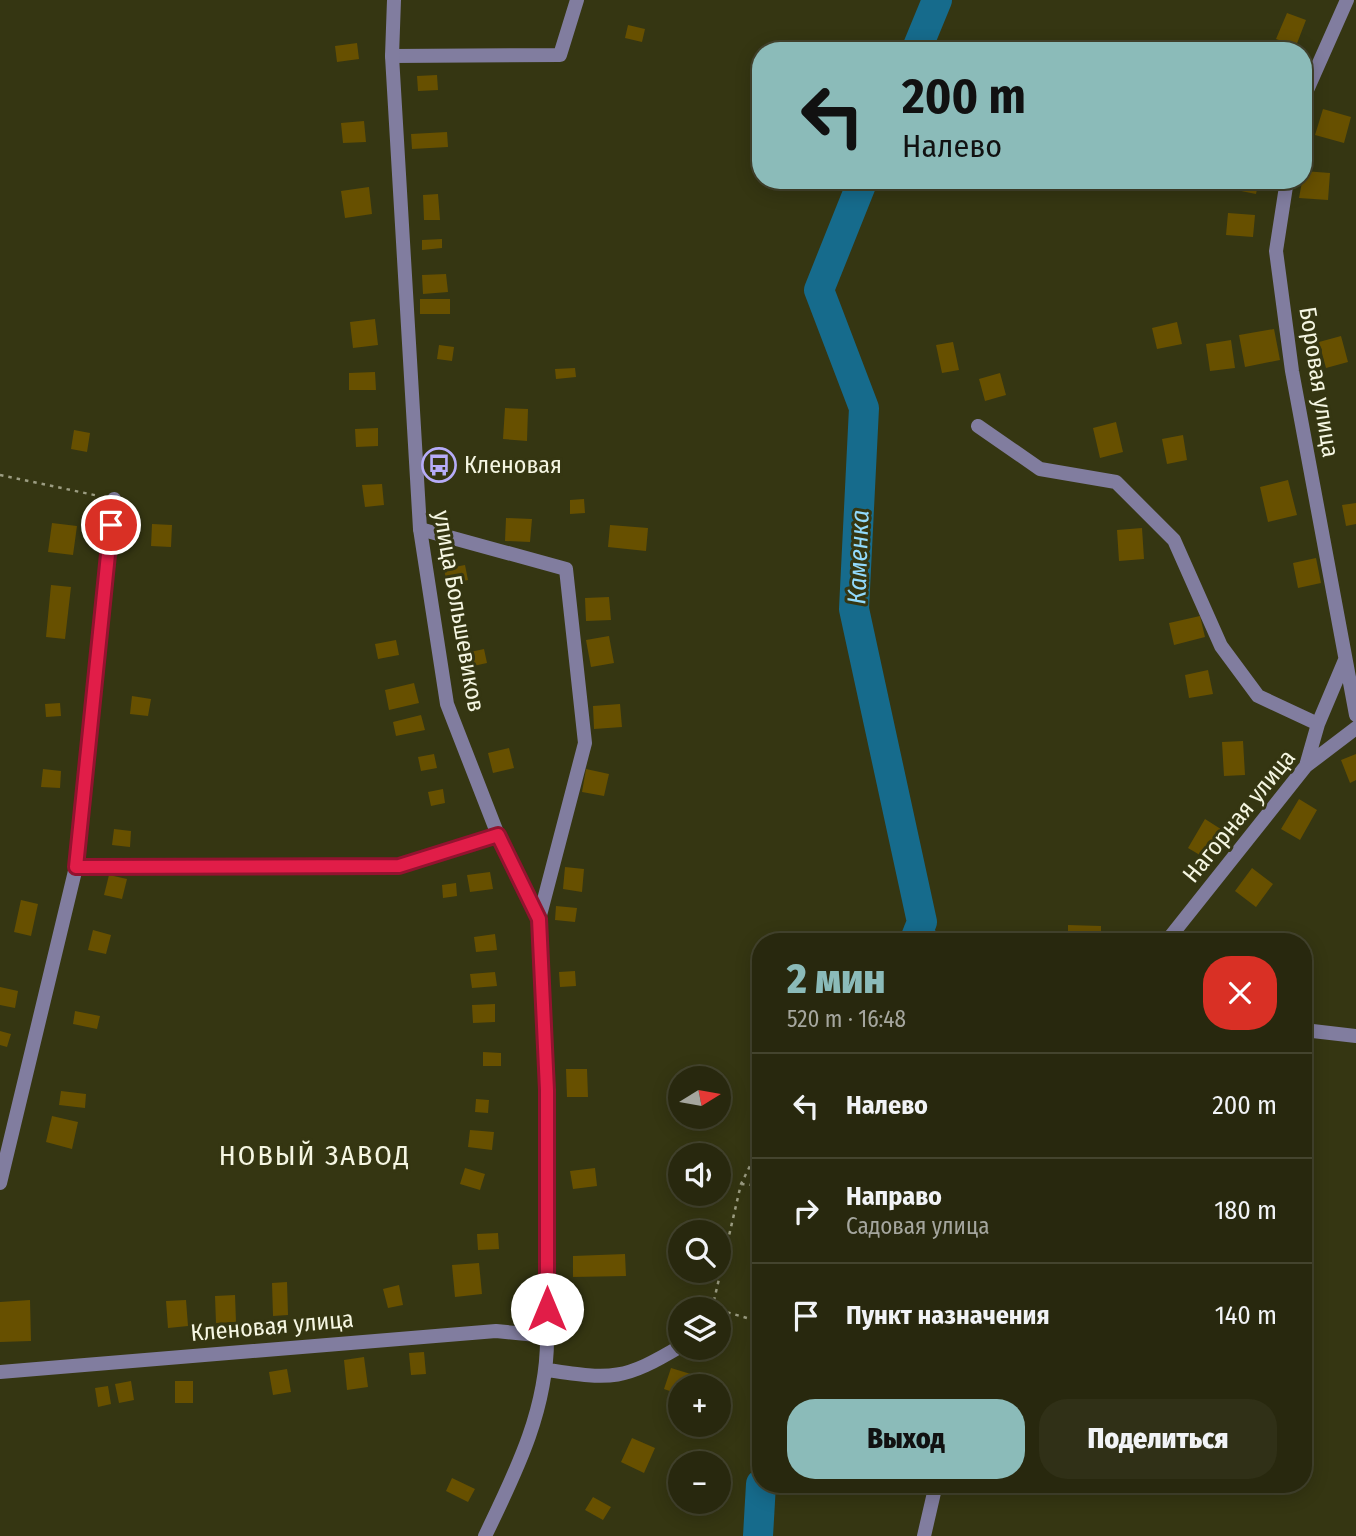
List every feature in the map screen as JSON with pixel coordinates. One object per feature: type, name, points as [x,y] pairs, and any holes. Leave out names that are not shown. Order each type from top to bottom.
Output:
[{"type":"street","name":"улица Большевиков","points":[[394,0],[392,56],[420,529],[447,704],[498,835],[539,919],[547,1090],[548,1370],[525,1452],[485,1536]]},
{"type":"street","points":[[392,56],[560,55],[577,0]]},
{"type":"street","points":[[1312,79],[1347,0]]},
{"type":"street","name":"Боровая улица","points":[[1286,189],[1276,251],[1292,371],[1356,715]]},
{"type":"street","points":[[978,426],[1040,469],[1116,482],[1174,540],[1222,646],[1258,696],[1318,724]]},
{"type":"street","points":[[0,1183],[76,867],[114,499]]},
{"type":"street","points":[[420,529],[566,569],[585,743],[539,919]]},
{"type":"street","points":[[1306,766],[1318,724],[1345,660]]},
{"type":"street","name":"Нагорная улица","points":[[1173,933],[1306,766],[1356,728]]},
{"type":"street","points":[[76,867],[399,866],[498,835]]},
{"type":"street","points":[[1312,1031],[1356,1036]]},
{"type":"street","name":"Кленовая улица","points":[[0,1372],[496,1331],[547,1336]]},
{"type":"street","points":[[548,1370],[599,1378],[639,1371],[668,1354]]},
{"type":"street","points":[[924,1536],[934,1493]]},
{"type":"path","points":[[0,475],[114,499]]},
{"type":"path","points":[[717,1297],[741,1184],[752,1162]]},
{"type":"path","points":[[741,1184],[752,1185]]},
{"type":"path","points":[[731,1314],[752,1320]]},
{"type":"water","points":[[922,922],[936,931],[904,933],[905,924]]},
{"type":"building","points":[[1287,13],[1306,20],[1298,42],[1276,39]]},
{"type":"building","points":[[628,25],[645,29],[642,42],[625,38]]},
{"type":"building","points":[[357,43],[359,59],[337,62],[335,46]]},
{"type":"building","points":[[437,75],[438,90],[418,91],[417,76]]},
{"type":"building","points":[[1323,109],[1351,117],[1344,143],[1315,135]]},
{"type":"building","points":[[364,121],[366,142],[343,143],[341,123]]},
{"type":"building","points":[[447,132],[448,147],[412,149],[411,134]]},
{"type":"building","points":[[1312,172],[1330,173],[1328,200],[1299,198],[1301,189],[1312,189]]},
{"type":"building","points":[[369,187],[372,214],[345,218],[341,191]]},
{"type":"building","points":[[1236,189],[1257,189],[1256,194]]},
{"type":"building","points":[[438,194],[440,220],[424,220],[423,195]]},
{"type":"building","points":[[1228,213],[1255,215],[1253,237],[1226,235]]},
{"type":"building","points":[[442,239],[442,248],[422,250],[422,240]]},
{"type":"building","points":[[446,274],[448,292],[423,294],[422,275]]},
{"type":"building","points":[[420,299],[450,299],[450,314],[420,314]]},
{"type":"building","points":[[375,319],[378,345],[353,348],[350,322]]},
{"type":"building","points":[[1177,322],[1182,344],[1157,349],[1152,328]]},
{"type":"building","points":[[1274,329],[1280,360],[1245,367],[1239,335]]},
{"type":"building","points":[[1341,336],[1348,362],[1326,368],[1319,342]]},
{"type":"building","points":[[1231,340],[1235,368],[1210,371],[1206,344]]},
{"type":"building","points":[[953,342],[959,370],[942,373],[936,345]]},
{"type":"building","points":[[439,345],[454,347],[452,361],[437,359]]},
{"type":"building","points":[[575,368],[576,377],[556,379],[555,369]]},
{"type":"building","points":[[375,372],[376,390],[349,390],[349,373]]},
{"type":"building","points":[[1000,373],[1006,395],[985,401],[979,379]]},
{"type":"building","points":[[505,408],[528,409],[527,441],[503,439]]},
{"type":"building","points":[[1116,422],[1123,452],[1100,458],[1093,428]]},
{"type":"building","points":[[378,428],[378,446],[356,447],[355,429]]},
{"type":"building","points":[[74,430],[90,433],[87,452],[71,449]]},
{"type":"building","points":[[1183,435],[1187,460],[1167,464],[1162,439]]},
{"type":"building","points":[[1288,480],[1297,515],[1268,522],[1260,487]]},
{"type":"building","points":[[382,484],[384,505],[365,507],[362,485]]},
{"type":"building","points":[[584,499],[585,513],[570,514],[570,500]]},
{"type":"building","points":[[1356,503],[1356,524],[1346,526],[1342,505]]},
{"type":"building","points":[[506,518],[532,519],[530,542],[505,541]]},
{"type":"building","points":[[52,523],[77,526],[73,555],[48,552]]},
{"type":"building","points":[[152,524],[172,525],[171,547],[151,546]]},
{"type":"building","points":[[610,525],[648,528],[646,551],[608,547]]},
{"type":"building","points":[[1142,528],[1144,559],[1119,561],[1117,530]]},
{"type":"building","points":[[1316,558],[1321,583],[1298,588],[1293,563]]},
{"type":"building","points":[[465,565],[468,580],[447,584],[444,569]]},
{"type":"building","points":[[51,585],[71,587],[65,639],[46,637]]},
{"type":"building","points":[[609,597],[611,620],[586,621],[585,598]]},
{"type":"building","points":[[1200,616],[1205,637],[1174,645],[1169,623]]},
{"type":"building","points":[[609,636],[614,663],[591,667],[586,640]]},
{"type":"building","points":[[396,640],[399,655],[378,659],[375,644]]},
{"type":"building","points":[[484,649],[487,663],[464,668],[461,654]]},
{"type":"building","points":[[1208,670],[1213,694],[1189,698],[1185,675]]},
{"type":"building","points":[[414,683],[419,703],[389,710],[385,690]]},
{"type":"building","points":[[132,696],[151,699],[148,716],[130,714]]},
{"type":"building","points":[[60,703],[61,716],[46,717],[45,704]]},
{"type":"building","points":[[620,704],[622,727],[594,729],[593,706]]},
{"type":"building","points":[[421,715],[425,730],[396,736],[393,722]]},
{"type":"building","points":[[1243,741],[1245,775],[1224,776],[1222,742]]},
{"type":"building","points":[[509,748],[514,768],[493,773],[488,753]]},
{"type":"building","points":[[434,754],[437,768],[421,771],[418,757]]},
{"type":"building","points":[[1356,754],[1356,780],[1350,783],[1341,760]]},
{"type":"building","points":[[43,769],[61,771],[60,788],[41,787]]},
{"type":"building","points":[[586,769],[609,774],[604,796],[582,792]]},
{"type":"building","points":[[443,789],[445,803],[431,806],[428,792]]},
{"type":"building","points":[[1299,799],[1317,810],[1300,840],[1281,829]]},
{"type":"building","points":[[1205,819],[1227,833],[1210,861],[1188,848]]},
{"type":"building","points":[[114,829],[131,831],[130,847],[112,845]]},
{"type":"building","points":[[565,867],[584,869],[582,892],[563,889]]},
{"type":"building","points":[[1252,868],[1273,884],[1256,907],[1235,891]]},
{"type":"building","points":[[490,872],[493,889],[470,892],[467,875]]},
{"type":"building","points":[[109,875],[127,879],[122,899],[104,895]]},
{"type":"building","points":[[456,883],[457,896],[443,898],[442,885]]},
{"type":"building","points":[[21,900],[38,904],[31,936],[14,932]]},
{"type":"building","points":[[556,906],[577,908],[575,922],[555,920]]},
{"type":"building","points":[[1068,925],[1101,926],[1101,933],[1068,933]]},
{"type":"building","points":[[93,930],[111,935],[106,954],[88,950]]},
{"type":"building","points":[[495,934],[497,950],[476,952],[474,937]]},
{"type":"building","points":[[575,971],[576,986],[560,987],[559,972]]},
{"type":"building","points":[[495,972],[497,986],[472,988],[470,974]]},
{"type":"building","points":[[0,987],[18,991],[15,1008],[0,1005]]},
{"type":"building","points":[[495,1004],[495,1022],[473,1023],[472,1005]]},
{"type":"building","points":[[75,1011],[100,1016],[97,1029],[73,1024]]},
{"type":"building","points":[[0,1031],[11,1034],[7,1047],[0,1045]]},
{"type":"building","points":[[483,1052],[501,1053],[501,1066],[483,1066]]},
{"type":"building","points":[[566,1069],[587,1069],[588,1097],[567,1097]]},
{"type":"building","points":[[61,1091],[86,1094],[85,1108],[59,1105]]},
{"type":"building","points":[[476,1099],[489,1100],[488,1113],[475,1112]]},
{"type":"building","points":[[52,1116],[78,1122],[72,1149],[46,1142]]},
{"type":"building","points":[[470,1130],[494,1132],[492,1150],[468,1147]]},
{"type":"building","points":[[465,1168],[485,1174],[480,1190],[460,1184]]},
{"type":"building","points":[[595,1168],[597,1186],[573,1189],[570,1171]]},
{"type":"building","points":[[498,1233],[499,1249],[478,1250],[477,1234]]},
{"type":"building","points":[[625,1254],[626,1276],[573,1277],[573,1256]]},
{"type":"building","points":[[479,1263],[482,1294],[455,1297],[452,1265]]},
{"type":"building","points":[[287,1282],[288,1315],[273,1316],[272,1283]]},
{"type":"building","points":[[399,1285],[403,1305],[388,1308],[383,1289]]},
{"type":"building","points":[[235,1295],[236,1322],[216,1323],[215,1296]]},
{"type":"building","points":[[30,1300],[31,1341],[0,1342],[0,1302]]},
{"type":"building","points":[[186,1300],[188,1326],[168,1328],[166,1301]]},
{"type":"building","points":[[424,1352],[426,1374],[411,1375],[409,1353]]},
{"type":"building","points":[[364,1357],[368,1387],[347,1390],[344,1360]]},
{"type":"building","points":[[671,1368],[691,1374],[669,1374]]},
{"type":"building","points":[[287,1369],[291,1392],[273,1395],[269,1372]]},
{"type":"building","points":[[131,1381],[134,1400],[119,1403],[115,1384]]},
{"type":"building","points":[[175,1381],[193,1381],[193,1403],[175,1403]]},
{"type":"building","points":[[108,1386],[111,1404],[98,1407],[95,1388]]},
{"type":"building","points":[[632,1438],[655,1448],[644,1473],[621,1462]]},
{"type":"building","points":[[452,1478],[475,1489],[468,1502],[446,1491]]},
{"type":"building","points":[[593,1497],[611,1507],[603,1520],[585,1510]]},
{"type":"waterway","name":"Каменка","points":[[920,42],[937,0]]},
{"type":"waterway","name":"Каменка","points":[[859,189],[819,290],[864,408],[854,609],[922,922],[918,933]]},
{"type":"waterway","name":"Каменка","points":[[758,1536],[760,1493]]},
{"type":"place","name":"Кленовая","points":[[439,465]]},
{"type":"district","name":"НОВЫЙ ЗАВОД","points":[[315,1155]]},
{"type":"route","points":[[111,525],[76,867],[399,866],[498,835],[539,919],[547,1090],[547,1309]]}]
